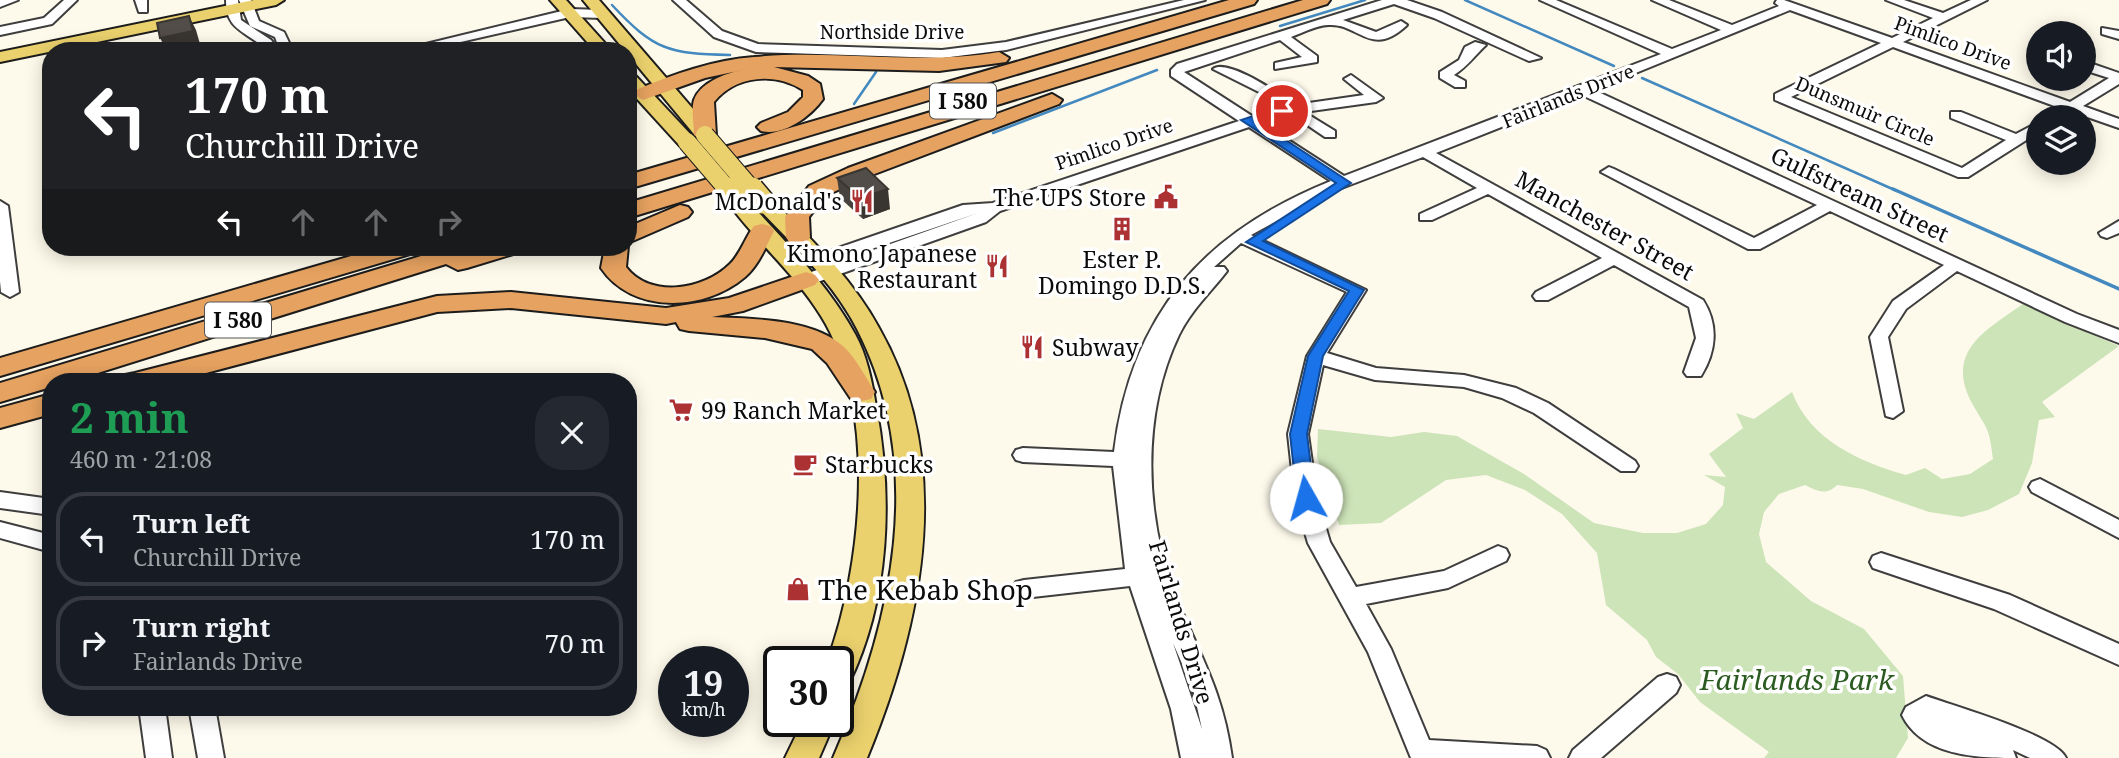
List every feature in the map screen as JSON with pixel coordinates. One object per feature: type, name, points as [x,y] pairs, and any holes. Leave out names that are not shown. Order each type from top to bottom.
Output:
[{"type":"highway","name":"I 580","points":[[637,179],[1248,0]]},
{"type":"highway","name":"I 580","points":[[637,198],[1298,0]]},
{"type":"highway","name":"I 580","points":[[637,208],[823,152],[1274,26],[1321,0]]},
{"type":"highway","points":[[643,94],[720,68],[757,62],[974,63],[1131,27],[1183,19]]},
{"type":"highway","points":[[798,237],[797,217],[803,206],[817,191],[835,182],[1248,29],[1274,26]]},
{"type":"highway","points":[[637,171],[795,116],[813,99],[813,88],[797,78],[776,74],[729,80],[717,86],[704,101],[696,138]]},
{"type":"highway","points":[[637,231],[652,223],[786,173],[823,152]]},
{"type":"highway","points":[[615,256],[613,268],[625,285],[658,295],[678,294],[711,286],[729,278],[745,262],[762,231]]},
{"type":"highway","points":[[187,311],[229,289],[326,256]]},
{"type":"highway","name":"I 580","points":[[0,367],[377,256]]},
{"type":"highway","name":"I 580","points":[[65,373],[447,256]]},
{"type":"highway","name":"I 580","points":[[97,373],[481,256]]},
{"type":"highway","points":[[169,373],[437,303],[511,300],[666,316],[734,305],[812,271]]},
{"type":"highway","points":[[666,316],[676,321],[813,339],[834,352],[849,380],[861,392]]},
{"type":"highway","name":"I 580","points":[[0,393],[42,380]]},
{"type":"highway","points":[[0,402],[42,389]]},
{"type":"highway","points":[[0,418],[42,406]]},
{"type":"main road","points":[[0,48],[237,3],[275,0]]},
{"type":"main road","points":[[558,0],[596,42]]},
{"type":"main road","points":[[66,42],[237,3]]},
{"type":"main road","points":[[597,4],[629,42]]},
{"type":"main road","points":[[0,57],[42,47]]},
{"type":"main road","points":[[637,52],[665,85],[734,197],[762,231],[812,271],[869,330],[894,392],[910,468],[909,532],[899,606],[884,670],[850,758]]},
{"type":"main road","points":[[637,88],[696,138],[798,237],[855,361],[873,470],[871,540],[859,606],[847,646]]},
{"type":"main road","points":[[802,758],[812,737]]},
{"type":"street","points":[[0,3],[12,0]]},
{"type":"street","points":[[0,31],[48,21],[71,0]]},
{"type":"street","name":"Northside Drive","points":[[679,0],[718,34],[756,48],[942,54],[1006,46],[1199,0]]},
{"type":"street","points":[[1345,183],[1176,73],[1182,66],[1274,26],[1330,20],[1394,0],[1478,39],[1501,43],[1534,58]]},
{"type":"street","points":[[1546,0],[1672,54]]},
{"type":"street","points":[[1658,0],[1733,30]]},
{"type":"street","name":"Pimlico Drive","points":[[1773,0],[2063,105]]},
{"type":"street","points":[[1892,0],[1942,17]]},
{"type":"street","points":[[1892,43],[1982,0]]},
{"type":"street","points":[[266,42],[237,26],[231,16],[237,3],[254,23],[280,35],[283,42]]},
{"type":"street","points":[[442,42],[570,13],[597,4]]},
{"type":"street","name":"Fairlands Drive","points":[[1194,758],[1184,701],[1147,575],[1144,506],[1132,460],[1151,389],[1170,334],[1202,288],[1247,239],[1345,183],[1790,6]]},
{"type":"street","points":[[1330,20],[1377,37],[1401,24]]},
{"type":"street","points":[[1274,26],[1312,59],[1280,65]]},
{"type":"street","points":[[2106,31],[2119,35]]},
{"type":"street","points":[[1460,84],[1445,75],[1465,62],[1467,53],[1478,39]]},
{"type":"street","name":"Dunsmuir Circle","points":[[1892,43],[1780,97],[1963,174],[2026,133]]},
{"type":"street","points":[[1220,69],[1264,89],[1283,108],[1299,111],[1376,98],[1351,79]]},
{"type":"street","points":[[2096,69],[2119,78]]},
{"type":"street","points":[[2076,105],[2119,78]]},
{"type":"street","name":"Gulfstream Street","points":[[1583,90],[2119,337]]},
{"type":"street","name":"Pimlico Drive","points":[[812,271],[980,219],[994,208],[1283,108]]},
{"type":"street","points":[[1299,111],[1330,134]]},
{"type":"street","points":[[1956,115],[2016,139]]},
{"type":"street","name":"Pimlico Drive","points":[[2096,116],[2119,124]]},
{"type":"street","name":"Manchester Street","points":[[1426,153],[1697,304],[1706,326],[1703,354],[1694,372]]},
{"type":"street","points":[[1609,172],[1755,245],[1830,205]]},
{"type":"street","points":[[1426,217],[1490,187]]},
{"type":"street","points":[[0,205],[10,292]]},
{"type":"street","points":[[1247,239],[1357,290],[1316,356],[1298,434],[1306,498],[1319,543],[1379,649],[1423,754],[1537,758]]},
{"type":"street","points":[[1542,296],[1616,257]]},
{"type":"street","points":[[1894,411],[1879,337],[1899,305],[1956,264]]},
{"type":"street","points":[[1316,356],[1375,374],[1464,381],[1509,393],[1541,408],[1628,466]]},
{"type":"street","points":[[1023,455],[1132,460]]},
{"type":"street","points":[[2039,487],[2119,530]]},
{"type":"street","points":[[0,500],[42,506]]},
{"type":"street","points":[[0,530],[42,542]]},
{"type":"street","points":[[1349,598],[1448,579],[1498,555]]},
{"type":"street","points":[[1881,562],[2003,602],[2119,654]]},
{"type":"street","points":[[1024,589],[1147,575]]},
{"type":"street","name":"Fairlands Drive","points":[[1147,575],[1204,684],[1219,758]]},
{"type":"street","points":[[1582,758],[1667,685]]},
{"type":"street","points":[[2003,758],[1933,732],[1915,715],[1926,706],[2035,747],[2053,758]]},
{"type":"street","points":[[153,716],[159,758]]},
{"type":"street","points":[[204,716],[211,758]]},
{"type":"green space","name":"Fairlands Park","points":[[2023,304],[2119,346],[2042,402],[2055,417],[2039,420],[2032,463],[2019,494],[1988,510],[1962,517],[1929,512],[1863,489],[1837,485],[1821,491],[1805,485],[1779,494],[1764,512],[1759,534],[1766,562],[1811,601],[1864,629],[1903,676],[1908,738],[1896,758],[1764,758],[1769,752],[1700,702],[1678,674],[1656,657],[1647,640],[1606,605],[1597,553],[1562,514],[1525,490],[1486,475],[1446,480],[1381,523],[1339,525],[1317,457],[1318,429],[1391,437],[1424,432],[1457,436],[1524,474],[1594,523],[1643,533],[1677,533],[1706,524],[1723,505],[1725,487],[1704,475],[1726,477],[1709,454],[1743,428],[1736,413],[1754,419],[1792,392],[1811,423],[1824,436],[1854,456],[1906,475],[1925,468],[1942,479],[1970,474],[1993,459],[1987,430],[1965,387],[1963,371],[1966,357],[1983,333]]},
{"type":"building","points":[[189,16],[193,31],[160,38],[157,23]]},
{"type":"building","points":[[866,168],[888,189],[860,198],[837,178]]},
{"type":"waterway","points":[[1280,26],[1365,0]]},
{"type":"waterway","points":[[1465,0],[1614,66]]},
{"type":"waterway","points":[[612,5],[640,32],[664,46],[677,51],[730,55]]},
{"type":"waterway","points":[[993,133],[1157,70]]},
{"type":"waterway","points":[[854,104],[876,72]]},
{"type":"waterway","points":[[1642,78],[1897,191]]},
{"type":"waterway","points":[[1893,189],[2119,289]]},
{"type":"place","name":"The UPS Store","points":[[1166,197]]},
{"type":"place","name":"McDonald's","points":[[862,201]]},
{"type":"place","name":"Ester P. Domingo D.D.S.","points":[[1122,229]]},
{"type":"place","name":"Kimono Japanese Restaurant","points":[[997,266]]},
{"type":"place","name":"Subway","points":[[1032,347]]},
{"type":"place","name":"99 Ranch Market","points":[[681,410]]},
{"type":"place","name":"Starbucks","points":[[805,464]]},
{"type":"place","name":"The Kebab Shop","points":[[798,589]]},
{"type":"route","points":[[1282,111],[1247,120],[1345,183],[1253,242],[1357,290],[1316,356],[1298,434],[1306,498]]}]
